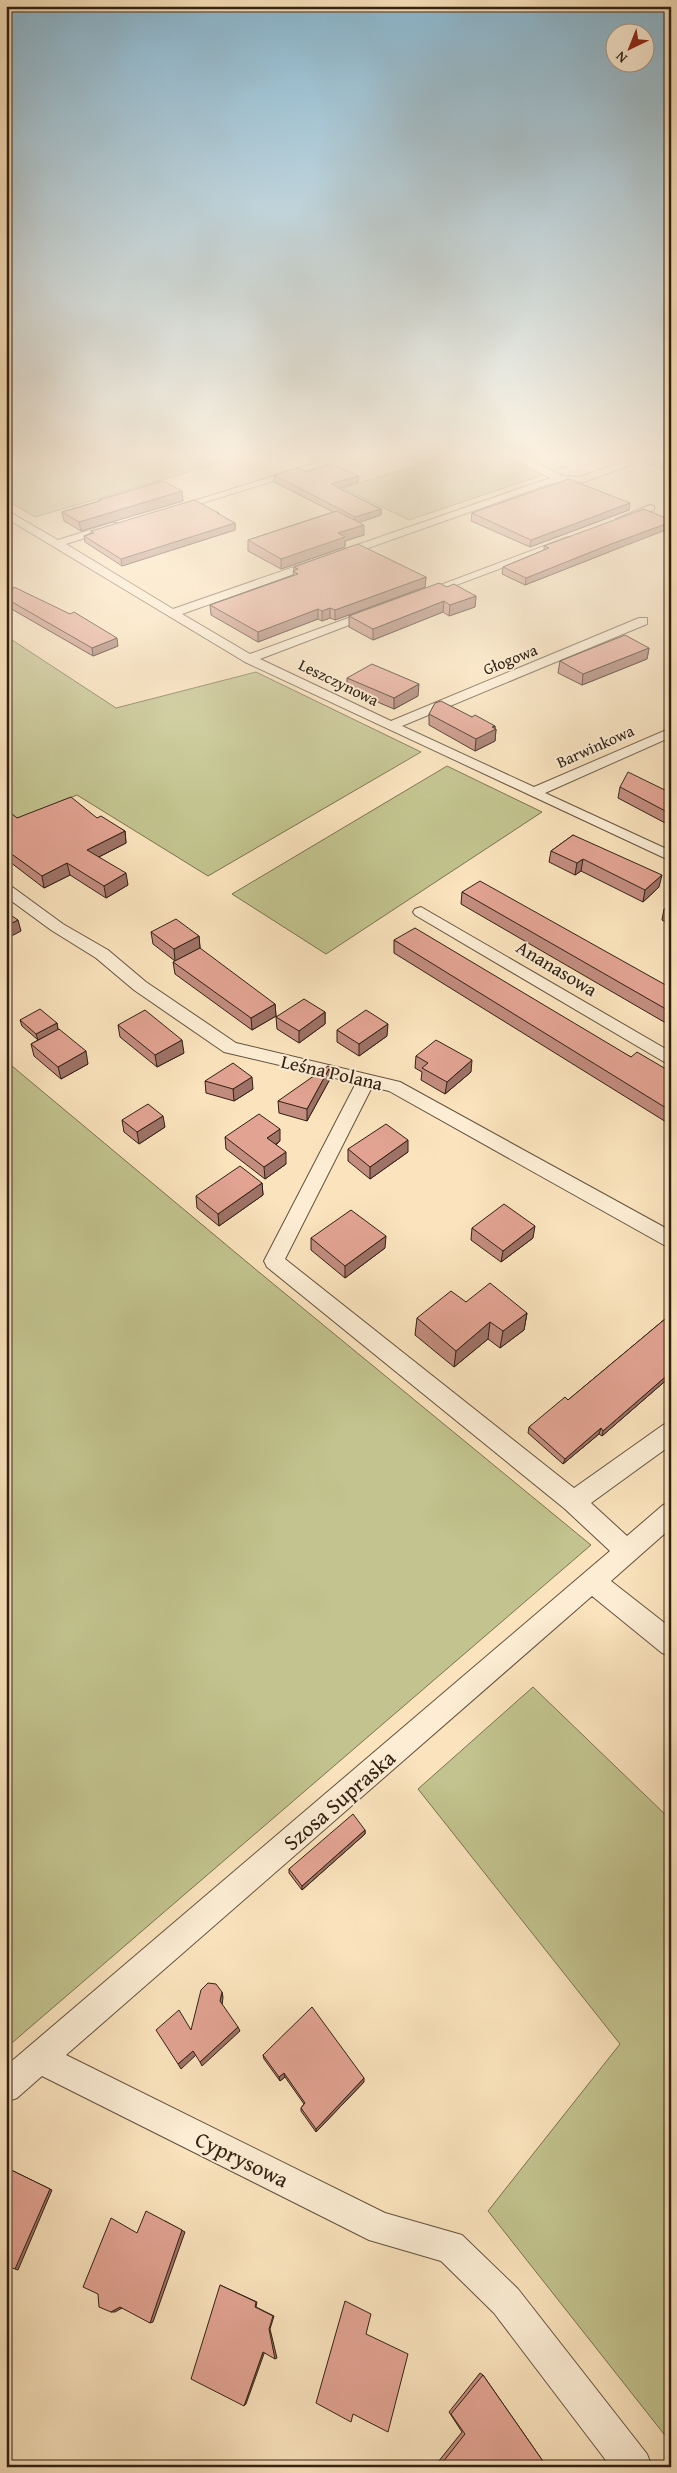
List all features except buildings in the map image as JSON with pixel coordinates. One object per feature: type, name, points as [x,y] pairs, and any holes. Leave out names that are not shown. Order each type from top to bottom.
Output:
[{"type":"street","name":"Leszczynowa","points":[[100,570],[249,659],[671,857]]},
{"type":"street","points":[[172,613],[294,570]]},
{"type":"street","points":[[404,601],[487,570]]},
{"type":"street","points":[[249,659],[386,608]]},
{"type":"street","name":"Głogowa","points":[[390,726],[643,621]]},
{"type":"street","name":"Barwinkowa","points":[[533,793],[671,732]]},
{"type":"street","points":[[653,849],[671,840]]},
{"type":"street","name":"Leśna Polana","points":[[6,889],[57,927],[102,954],[140,986],[230,1048],[394,1086],[671,1241]]},
{"type":"street","name":"Ananasowa","points":[[422,912],[671,1060]]},
{"type":"street","points":[[366,1081],[274,1261],[573,1502],[627,1551]]},
{"type":"street","points":[[573,1502],[671,1432]]},
{"type":"street","name":"Szosa Supraska","points":[[6,2087],[671,1513]]},
{"type":"street","points":[[592,1581],[671,1644]]},
{"type":"street","name":"Cyprysowa","points":[[40,2058],[381,2228],[450,2247],[506,2301],[634,2467]]},
{"type":"green space","points":[[6,636],[116,708],[256,672],[421,752],[208,876],[77,795],[6,824]]},
{"type":"green space","points":[[447,766],[542,812],[326,954],[232,894]]},
{"type":"green space","points":[[6,1061],[591,1545],[6,2048]]},
{"type":"green space","points":[[533,1687],[671,1820],[671,2443],[488,2211],[620,2044],[418,1789]]}]
